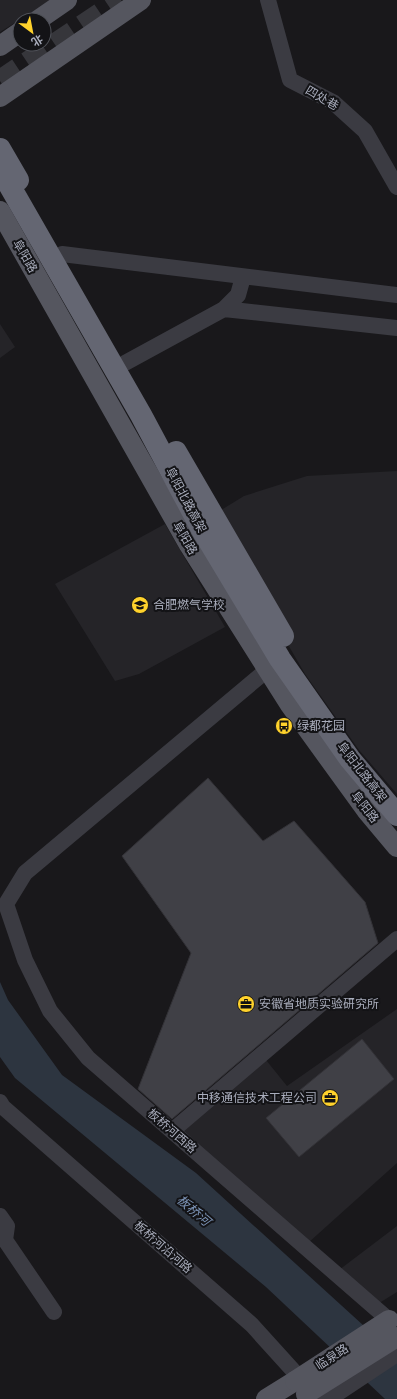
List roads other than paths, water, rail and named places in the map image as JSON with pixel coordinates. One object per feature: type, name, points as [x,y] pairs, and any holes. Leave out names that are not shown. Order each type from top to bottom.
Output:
[{"type":"highway","points":[[0,149],[305,674],[359,750],[397,795]]},
{"type":"highway","name":"阜阳北路高架","points":[[0,169],[141,415],[203,531],[280,659],[350,759],[397,815]]},
{"type":"highway","name":"阜阳北路高架","points":[[0,190],[195,539],[246,625],[286,688],[343,768],[397,832]]},
{"type":"main road","points":[[50,12],[67,0]]},
{"type":"main road","points":[[0,97],[142,0]]},
{"type":"main road","points":[[0,46],[12,38]]},
{"type":"main road","name":"阜阳路","points":[[0,211],[189,545],[267,670],[290,705],[361,804],[397,847]]},
{"type":"main road","name":"临泉路","points":[[266,1399],[304,1393],[394,1324]]},
{"type":"street","name":"四处巷","points":[[268,0],[290,80],[333,102],[364,131],[397,187]]},
{"type":"street","points":[[62,254],[397,295]]},
{"type":"street","points":[[125,363],[224,309],[238,295],[243,277]]},
{"type":"street","points":[[224,309],[397,328]]},
{"type":"street","name":"板桥河西路","points":[[267,670],[25,874],[6,904],[25,960],[50,1011],[88,1058],[394,1324]]},
{"type":"street","points":[[172,1131],[397,940]]},
{"type":"street","name":"板桥河沿河路","points":[[0,1102],[3,1107],[252,1325],[304,1393]]},
{"type":"street","points":[[0,1216],[7,1226],[6,1240],[54,1312]]},
{"type":"street","points":[[329,1399],[397,1354]]},
{"type":"water","name":"板桥河","points":[[0,982],[8,1000],[62,1075],[196,1173],[397,1356],[397,1399],[385,1399],[266,1287],[15,1078],[0,1057]]},
{"type":"tunnel","points":[[0,81],[121,0]]},
{"type":"place","name":"合肥燃气学校","points":[[140,605]]},
{"type":"place","name":"绿都花园","points":[[284,726]]},
{"type":"place","name":"安徽省地质实验研究所","points":[[246,1004]]},
{"type":"place","name":"中移通信技术工程公司","points":[[330,1098]]}]
